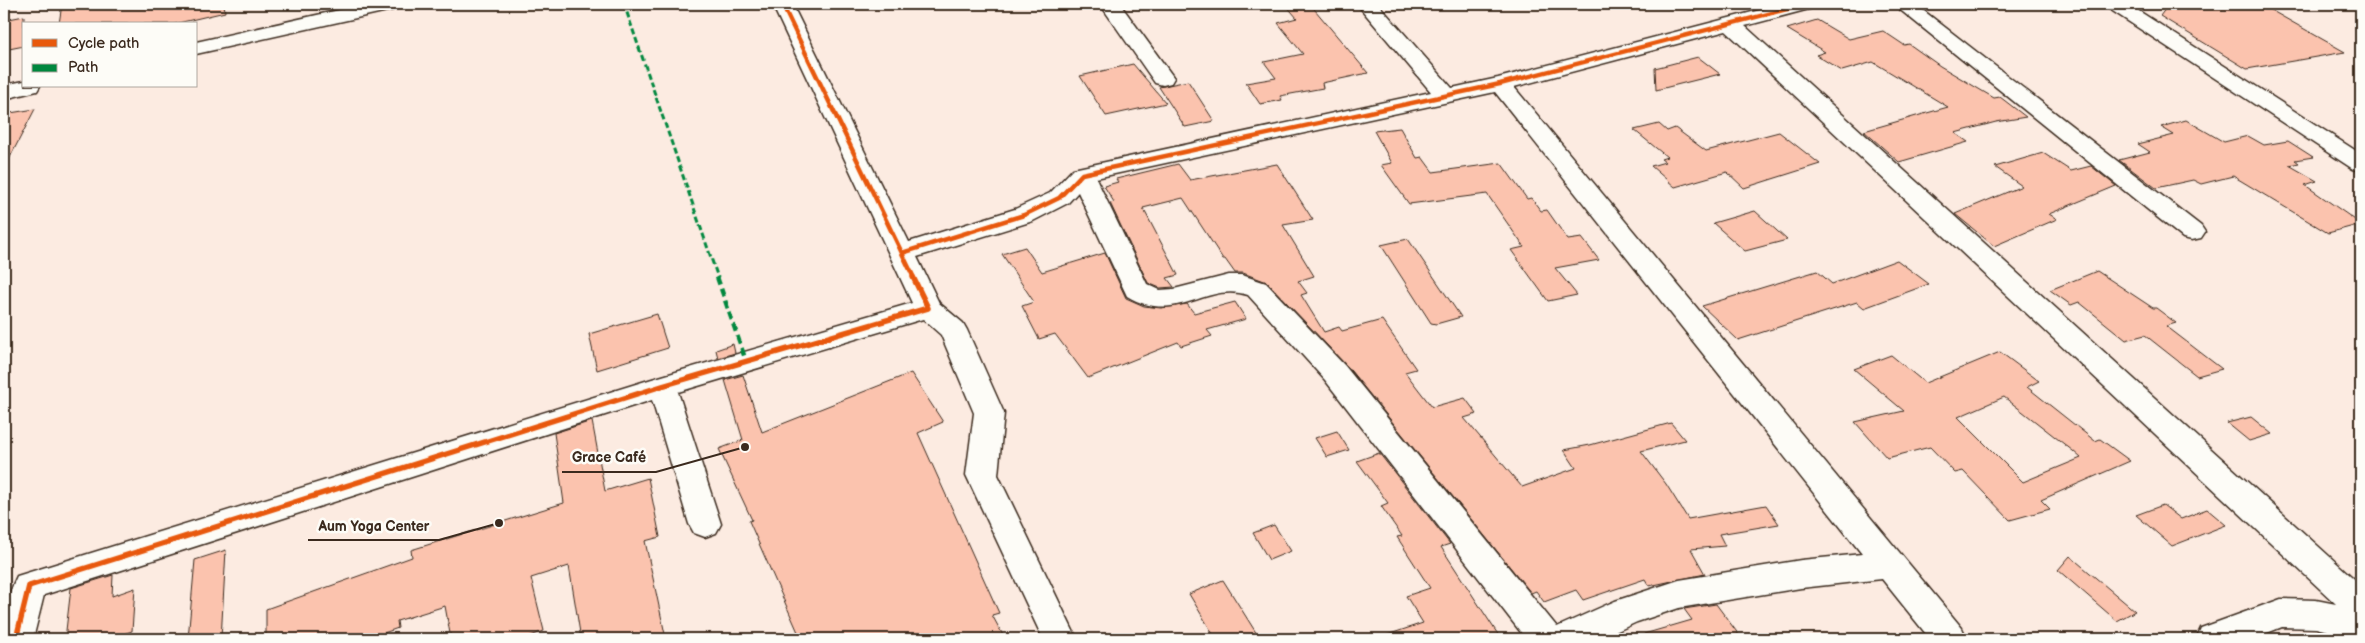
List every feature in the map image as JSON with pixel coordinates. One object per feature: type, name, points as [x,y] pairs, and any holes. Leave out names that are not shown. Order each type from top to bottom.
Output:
[{"type":"street","points":[[198,48],[392,4]]},
{"type":"street","points":[[782,4],[928,308],[952,330],[989,413],[982,475],[1060,639]]},
{"type":"street","points":[[1110,4],[1163,78]]},
{"type":"street","points":[[1367,4],[1445,94]]},
{"type":"street","points":[[902,253],[1024,215],[1059,198],[1082,174],[1445,94],[1500,84],[1806,4]]},
{"type":"street","points":[[1903,4],[2192,232]]},
{"type":"street","points":[[2115,4],[2361,164]]},
{"type":"street","points":[[1729,24],[2361,606]]},
{"type":"street","points":[[1500,84],[1950,639]]},
{"type":"street","points":[[4,92],[22,88]]},
{"type":"street","points":[[1082,174],[1136,290],[1145,298],[1160,301],[1226,285],[1242,284],[1257,289],[1335,373],[1546,639]]},
{"type":"street","points":[[16,639],[29,586],[662,386],[928,308]]},
{"type":"street","points":[[662,386],[705,524]]},
{"type":"street","points":[[1565,639],[1627,612],[1679,594],[1801,574],[1889,565]]},
{"type":"street","points":[[2213,639],[2281,613],[2316,614],[2361,624]]},
{"type":"building","points":[[62,4],[224,4],[225,12],[182,22],[59,22]]},
{"type":"building","points":[[1285,4],[1310,4],[1368,73],[1322,83],[1323,88],[1280,96],[1282,100],[1260,104],[1246,83],[1276,78],[1264,62],[1303,54],[1278,23],[1297,18]]},
{"type":"building","points":[[2169,4],[2260,4],[2345,52],[2247,69],[2160,16]]},
{"type":"building","points":[[24,16],[24,22],[22,22],[22,46],[4,50],[4,20]]},
{"type":"building","points":[[1817,20],[1849,39],[1883,31],[1904,45],[1909,44],[1940,66],[1994,98],[2000,97],[2026,117],[1996,122],[1955,133],[1968,142],[1899,162],[1864,131],[1948,107],[1873,62],[1842,71],[1816,55],[1825,52],[1787,29]]},
{"type":"building","points":[[1698,57],[1720,74],[1656,90],[1655,68]]},
{"type":"building","points":[[1133,64],[1166,103],[1106,116],[1080,76]]},
{"type":"building","points":[[1188,81],[1214,121],[1185,127],[1159,87]]},
{"type":"building","points":[[35,109],[4,169],[4,114]]},
{"type":"building","points":[[2186,120],[2224,142],[2248,136],[2264,145],[2288,141],[2313,157],[2295,160],[2299,163],[2289,165],[2317,181],[2305,185],[2361,224],[2328,233],[2233,176],[2201,184],[2193,180],[2156,188],[2119,160],[2150,152],[2138,144],[2174,135],[2161,127]]},
{"type":"building","points":[[1659,124],[1667,131],[1675,128],[1706,151],[1779,132],[1820,164],[1744,188],[1727,172],[1675,187],[1651,166],[1665,162],[1661,159],[1667,157],[1634,130]]},
{"type":"building","points":[[1400,128],[1417,158],[1422,157],[1433,172],[1501,163],[1527,199],[1531,198],[1541,211],[1547,210],[1568,240],[1582,238],[1599,260],[1555,268],[1577,295],[1548,301],[1511,250],[1524,247],[1487,194],[1409,204],[1381,165],[1392,163],[1374,131]]},
{"type":"building","points":[[2043,153],[2071,171],[2091,166],[2116,186],[2049,214],[2057,219],[1994,246],[1955,214],[2022,186],[1995,167]]},
{"type":"building","points":[[1178,164],[1190,180],[1277,164],[1313,220],[1283,225],[1314,276],[1298,281],[1307,293],[1301,295],[1324,332],[1339,327],[1342,331],[1382,320],[1416,369],[1405,372],[1432,407],[1465,398],[1477,414],[1464,418],[1522,487],[1576,468],[1564,450],[1590,445],[1671,423],[1685,440],[1641,451],[1666,484],[1688,519],[1766,505],[1779,524],[1719,534],[1725,546],[1691,549],[1705,574],[1649,586],[1645,579],[1583,600],[1576,590],[1544,602],[1536,591],[1531,593],[1346,365],[1267,282],[1243,273],[1235,273],[1225,259],[1223,259],[1183,198],[1143,208],[1178,275],[1167,278],[1174,287],[1160,288],[1148,283],[1110,203],[1114,202],[1104,186],[1118,182],[1116,179]]},
{"type":"building","points":[[1755,211],[1787,240],[1745,251],[1713,223]]},
{"type":"building","points":[[1408,239],[1461,317],[1436,324],[1431,323],[1381,245]]},
{"type":"building","points":[[1025,247],[1042,272],[1105,253],[1126,298],[1144,306],[1161,308],[1187,304],[1194,313],[1235,302],[1246,319],[1207,330],[1212,336],[1181,346],[1178,342],[1088,378],[1055,334],[1039,339],[1022,306],[1034,302],[1002,254]]},
{"type":"building","points":[[1897,260],[1929,284],[1864,308],[1857,302],[1738,340],[1702,306],[1817,271],[1832,284]]},
{"type":"building","points":[[2097,271],[2153,308],[2156,308],[2176,323],[2166,326],[2222,369],[2197,376],[2145,335],[2126,340],[2079,302],[2071,305],[2050,290]]},
{"type":"building","points":[[657,314],[668,348],[597,370],[589,334]]},
{"type":"building","points":[[733,344],[735,353],[718,358],[716,350]]},
{"type":"building","points":[[2000,352],[2039,381],[2027,387],[2095,441],[2100,439],[2130,461],[2041,500],[2050,509],[2010,520],[1963,471],[1955,473],[1930,447],[1887,458],[1855,422],[1904,411],[1854,369],[1891,355],[1925,383]],"holes":[[[2004,397],[2081,458],[2023,482],[1958,417]]]},
{"type":"building","points":[[911,373],[943,422],[918,433],[999,613],[992,615],[1005,639],[801,639],[749,521],[752,520],[719,449],[743,440],[725,380],[743,375],[762,432]]},
{"type":"building","points":[[2251,417],[2272,434],[2249,441],[2227,423]]},
{"type":"building","points":[[592,421],[605,491],[648,478],[660,537],[645,541],[666,639],[581,639],[569,566],[531,578],[544,631],[523,639],[451,639],[445,606],[397,621],[398,628],[367,639],[266,639],[266,609],[412,557],[411,550],[564,503],[554,433]]},
{"type":"building","points":[[1337,431],[1349,450],[1327,457],[1315,438]]},
{"type":"building","points":[[1379,453],[1450,544],[1441,547],[1501,639],[1388,639],[1387,635],[1423,623],[1406,596],[1430,588],[1397,537],[1402,536],[1381,506],[1388,503],[1357,461]]},
{"type":"building","points":[[2163,505],[2181,519],[2207,509],[2226,525],[2172,546],[2136,515]]},
{"type":"building","points":[[1274,525],[1291,551],[1269,560],[1253,533]]},
{"type":"building","points":[[226,550],[221,639],[188,639],[195,560]]},
{"type":"building","points":[[2070,556],[2135,611],[2117,621],[2058,570]]},
{"type":"building","points":[[113,575],[112,596],[135,588],[132,631],[109,639],[65,639],[71,588]]},
{"type":"building","points":[[1223,580],[1260,639],[1216,639],[1189,594]]},
{"type":"building","points":[[1716,604],[1742,639],[1645,639],[1644,634],[1692,620],[1684,609]]},
{"type":"marked path","points":[[624,4],[746,361]]},
{"type":"cycle path","points":[[16,639],[29,586],[662,386],[928,308],[782,4]]},
{"type":"cycle path","points":[[902,253],[1024,215],[1059,198],[1082,174],[1500,84],[1806,4]]},
{"type":"place","name":"Grace Café","points":[[745,447]]},
{"type":"place","name":"Aum Yoga Center","points":[[499,523]]}]
